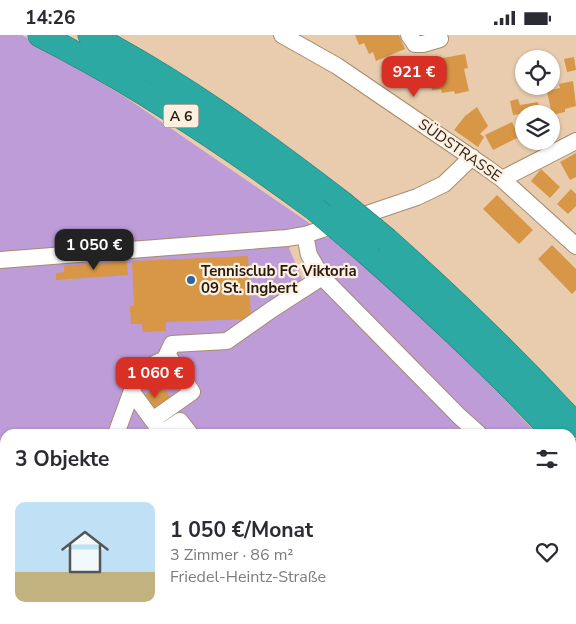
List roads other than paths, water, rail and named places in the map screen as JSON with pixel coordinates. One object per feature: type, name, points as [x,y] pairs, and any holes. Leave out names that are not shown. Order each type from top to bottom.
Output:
[{"type":"highway","name":"A 6","points":[[40,35],[93,62],[168,107],[213,136],[315,209],[427,306],[521,397],[550,429]]},
{"type":"highway","name":"A 6","points":[[90,35],[157,74],[226,119],[289,162],[342,203],[387,240],[499,343],[576,425]]},
{"type":"street","name":"SÜDSTRASSE","points":[[282,35],[337,66],[472,157],[502,179],[576,246]]},
{"type":"street","points":[[409,35],[414,44],[423,44],[440,39]]},
{"type":"street","points":[[502,179],[576,141]]},
{"type":"street","points":[[0,260],[287,238],[305,235],[417,197],[444,184],[472,157]]},
{"type":"street","points":[[305,235],[309,255],[322,277],[458,416],[473,429]]},
{"type":"street","points":[[118,429],[132,392],[146,368],[165,359],[172,344],[227,341],[322,277]]},
{"type":"street","points":[[158,416],[192,392],[167,354]]},
{"type":"street","points":[[132,392],[159,429]]},
{"type":"street","points":[[168,429],[180,421],[186,429]]},
{"type":"place","name":"Tennisclub FC Viktoria 09 St. Ingbert","points":[[191,280]]}]
